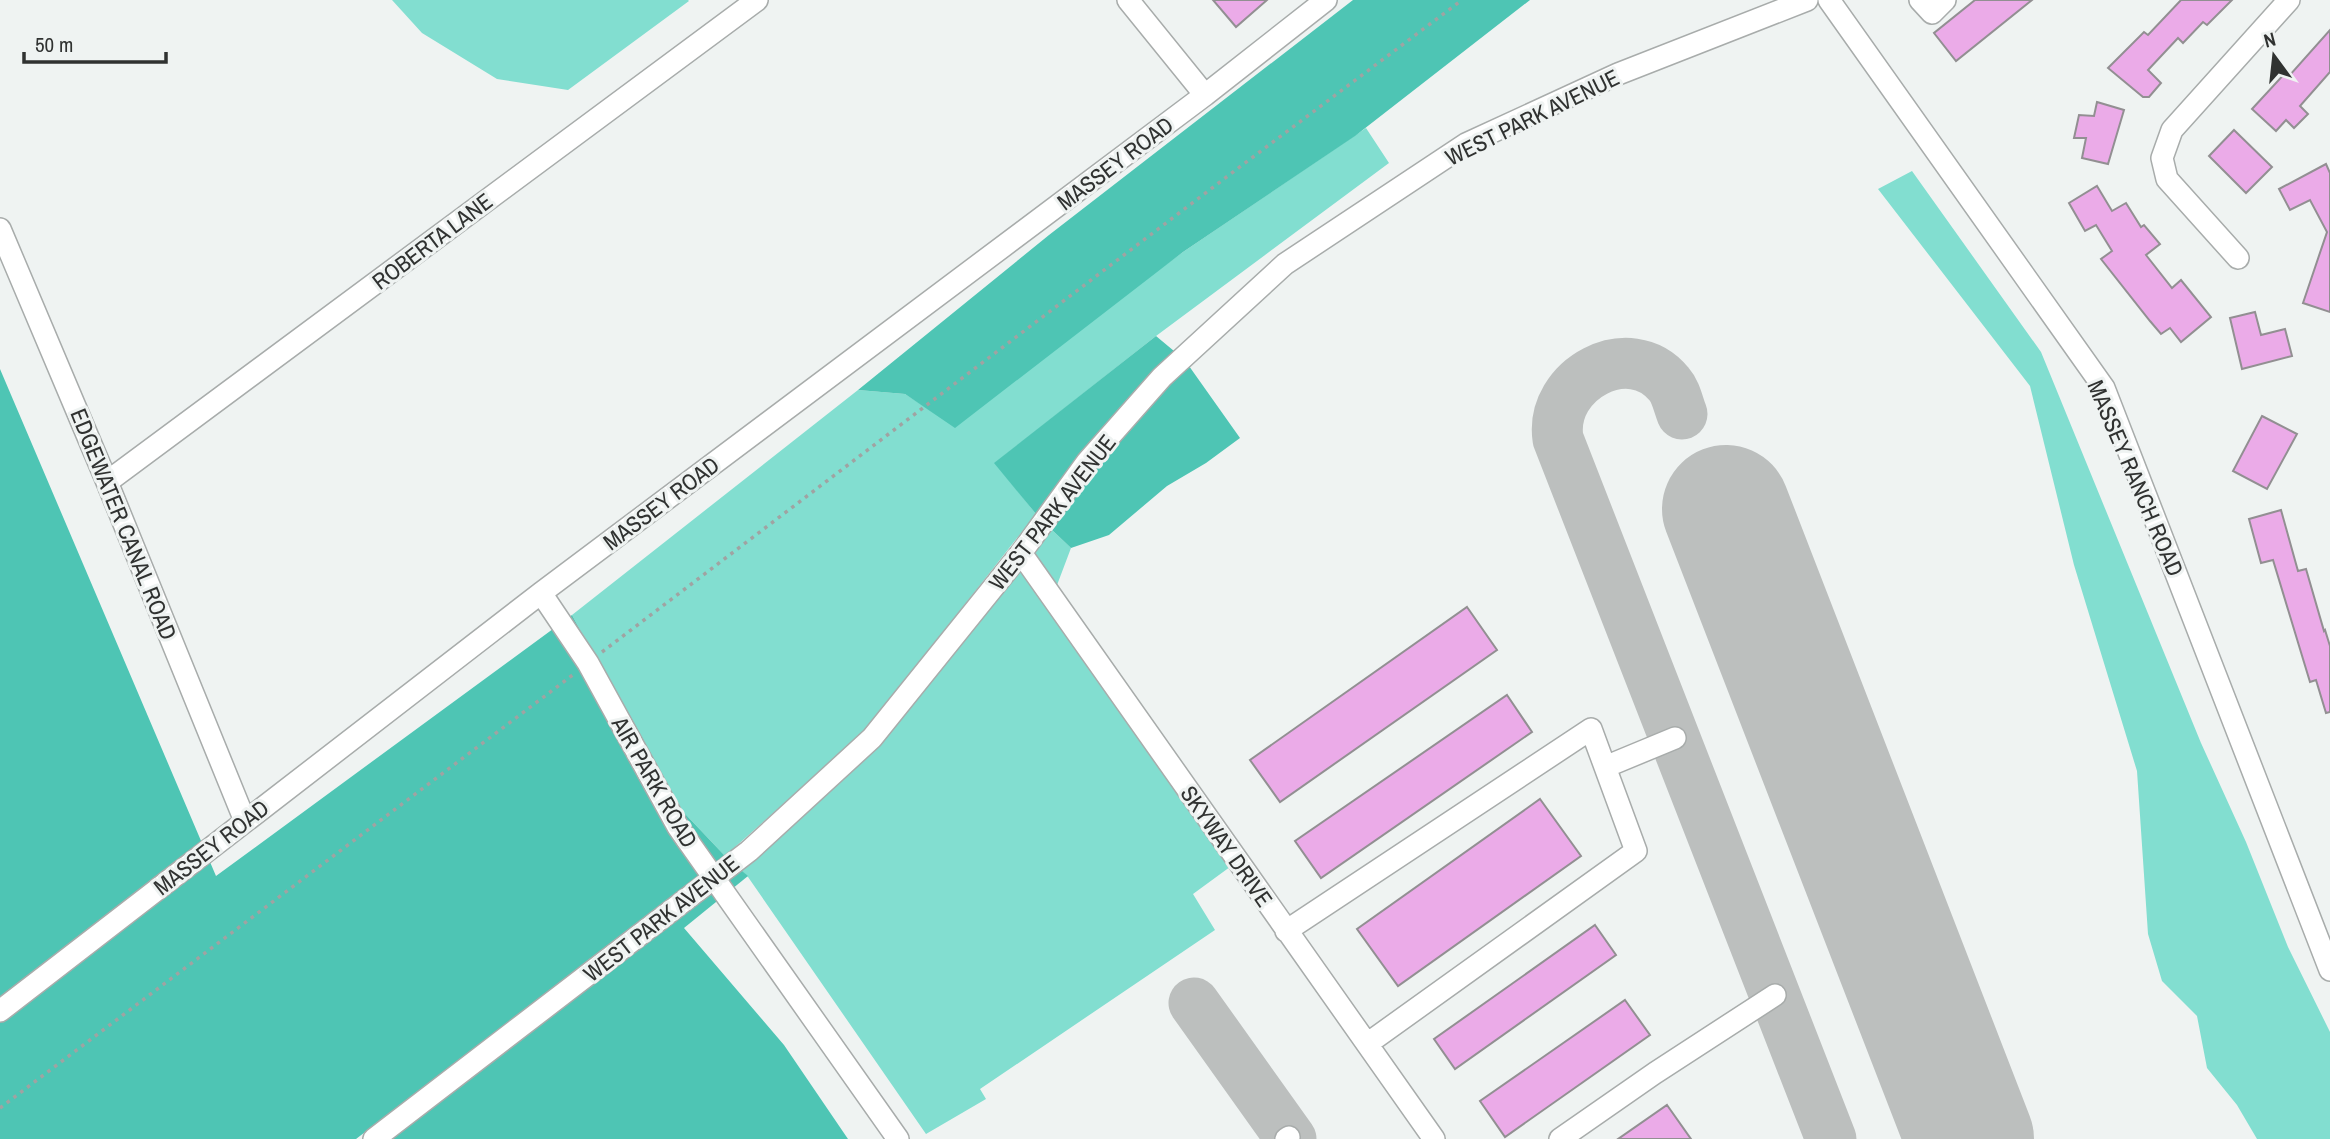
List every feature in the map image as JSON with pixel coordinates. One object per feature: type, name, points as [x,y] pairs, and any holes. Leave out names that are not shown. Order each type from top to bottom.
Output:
[{"type":"street","name":"ROBERTA LANE","points":[[107,482],[757,0]]},
{"type":"street","points":[[1128,0],[1205,96]]},
{"type":"street","name":"MASSEY ROAD","points":[[0,1011],[541,593],[1205,96],[1326,0]]},
{"type":"street","name":"WEST PARK AVENUE","points":[[374,1139],[749,851],[873,738],[1021,553],[1087,463],[1162,377],[1284,264],[1466,144],[1618,74],[1807,0]]},
{"type":"street","name":"MASSEY RANCH ROAD","points":[[1829,0],[2104,388],[2330,970]]},
{"type":"street","points":[[1920,0],[1932,13],[1945,0]]},
{"type":"street","points":[[2238,258],[2167,179],[2162,158],[2172,130],[2289,0]]},
{"type":"street","name":"EDGEWATER CANAL ROAD","points":[[0,229],[107,482],[245,821]]},
{"type":"street","name":"SKYWAY DRIVE","points":[[1021,553],[1434,1139]]},
{"type":"street","name":"AIR PARK ROAD","points":[[541,593],[588,663],[678,827],[898,1139]]},
{"type":"street","points":[[1286,931],[1591,729],[1636,851],[1367,1044]]},
{"type":"street","points":[[1605,767],[1675,738]]},
{"type":"street","points":[[1560,1139],[1775,995]]},
{"type":"path","points":[[0,1108],[1462,0]]},
{"type":"green space","points":[[392,0],[689,1],[568,90],[497,79],[422,33]]},
{"type":"green space","points":[[1353,0],[1530,0],[1355,136],[1183,252],[955,428],[905,394],[858,390],[1049,235]]},
{"type":"green space","points":[[1366,128],[1389,163],[1156,336],[995,463],[1036,514],[866,730],[725,856],[672,800],[572,615],[858,390],[905,394],[950,423],[1183,252]]},
{"type":"green space","points":[[1912,171],[2041,352],[2201,743],[2246,842],[2288,947],[2330,1032],[2330,1139],[2257,1139],[2237,1105],[2207,1068],[2197,1016],[2162,981],[2148,934],[2137,771],[2074,565],[2030,386],[1878,189]]},
{"type":"green space","points":[[1156,336],[1174,351],[1136,389],[1101,430],[1036,514],[994,463]]},
{"type":"green space","points":[[1189,366],[1240,438],[1206,463],[1167,486],[1109,535],[1071,548],[1051,529],[1116,444]]},
{"type":"green space","points":[[0,369],[216,876],[572,615],[672,800],[725,856],[356,1139],[0,1139]]},
{"type":"green space","points":[[1051,529],[1071,548],[1048,609],[1234,864],[1193,894],[1215,930],[980,1089],[986,1099],[926,1134],[741,870],[880,746]]},
{"type":"green space","points":[[741,870],[748,876],[684,928],[784,1045],[848,1139],[392,1139]]},
{"type":"building","points":[[1213,0],[1267,0],[1236,27]]},
{"type":"building","points":[[1975,0],[2032,0],[1956,61],[1934,33]]},
{"type":"building","points":[[2181,0],[2232,0],[2207,25],[2203,22],[2183,43],[2178,38],[2148,70],[2161,83],[2149,97],[2143,97],[2108,68],[2144,32],[2148,35]]},
{"type":"building","points":[[2330,30],[2330,72],[2300,106],[2308,114],[2294,128],[2286,120],[2276,131],[2252,109],[2287,71],[2290,75]]},
{"type":"building","points":[[2097,102],[2124,110],[2108,164],[2082,158],[2086,138],[2074,138],[2079,115],[2094,116]]},
{"type":"building","points":[[2234,130],[2272,167],[2246,193],[2209,156]]},
{"type":"building","points":[[2326,164],[2330,173],[2330,312],[2303,303],[2327,232],[2310,200],[2290,210],[2279,189]]},
{"type":"building","points":[[2097,186],[2112,211],[2126,203],[2141,227],[2144,225],[2160,244],[2146,255],[2172,288],[2181,280],[2211,317],[2181,342],[2170,328],[2161,334],[2150,321],[2101,259],[2112,251],[2096,225],[2085,231],[2069,203]]},
{"type":"building","points":[[2255,312],[2261,335],[2285,329],[2292,356],[2242,369],[2230,318]]},
{"type":"building","points":[[2262,416],[2297,434],[2267,489],[2233,471]]},
{"type":"building","points":[[2281,510],[2298,571],[2306,569],[2330,646],[2330,712],[2326,713],[2316,680],[2310,682],[2273,560],[2261,563],[2249,519]]},
{"type":"building","points":[[1467,607],[1497,650],[1280,802],[1250,760]]},
{"type":"building","points":[[1507,695],[1532,732],[1321,878],[1295,841]]},
{"type":"building","points":[[1540,799],[1581,856],[1398,986],[1357,929]]},
{"type":"building","points":[[1595,925],[1616,955],[1455,1069],[1434,1039]]},
{"type":"building","points":[[1625,1000],[1650,1035],[1505,1137],[1480,1101]]},
{"type":"building","points":[[1667,1105],[1691,1139],[1618,1139]]},
{"type":"taxiway","points":[[1682,414],[1671,387],[1653,370],[1634,364],[1614,364],[1596,371],[1579,383],[1566,398],[1559,417],[1558,439],[1831,1139]]},
{"type":"taxiway","points":[[1194,1003],[1291,1139]]},
{"type":"runway","points":[[1726,509],[1970,1139]]}]
